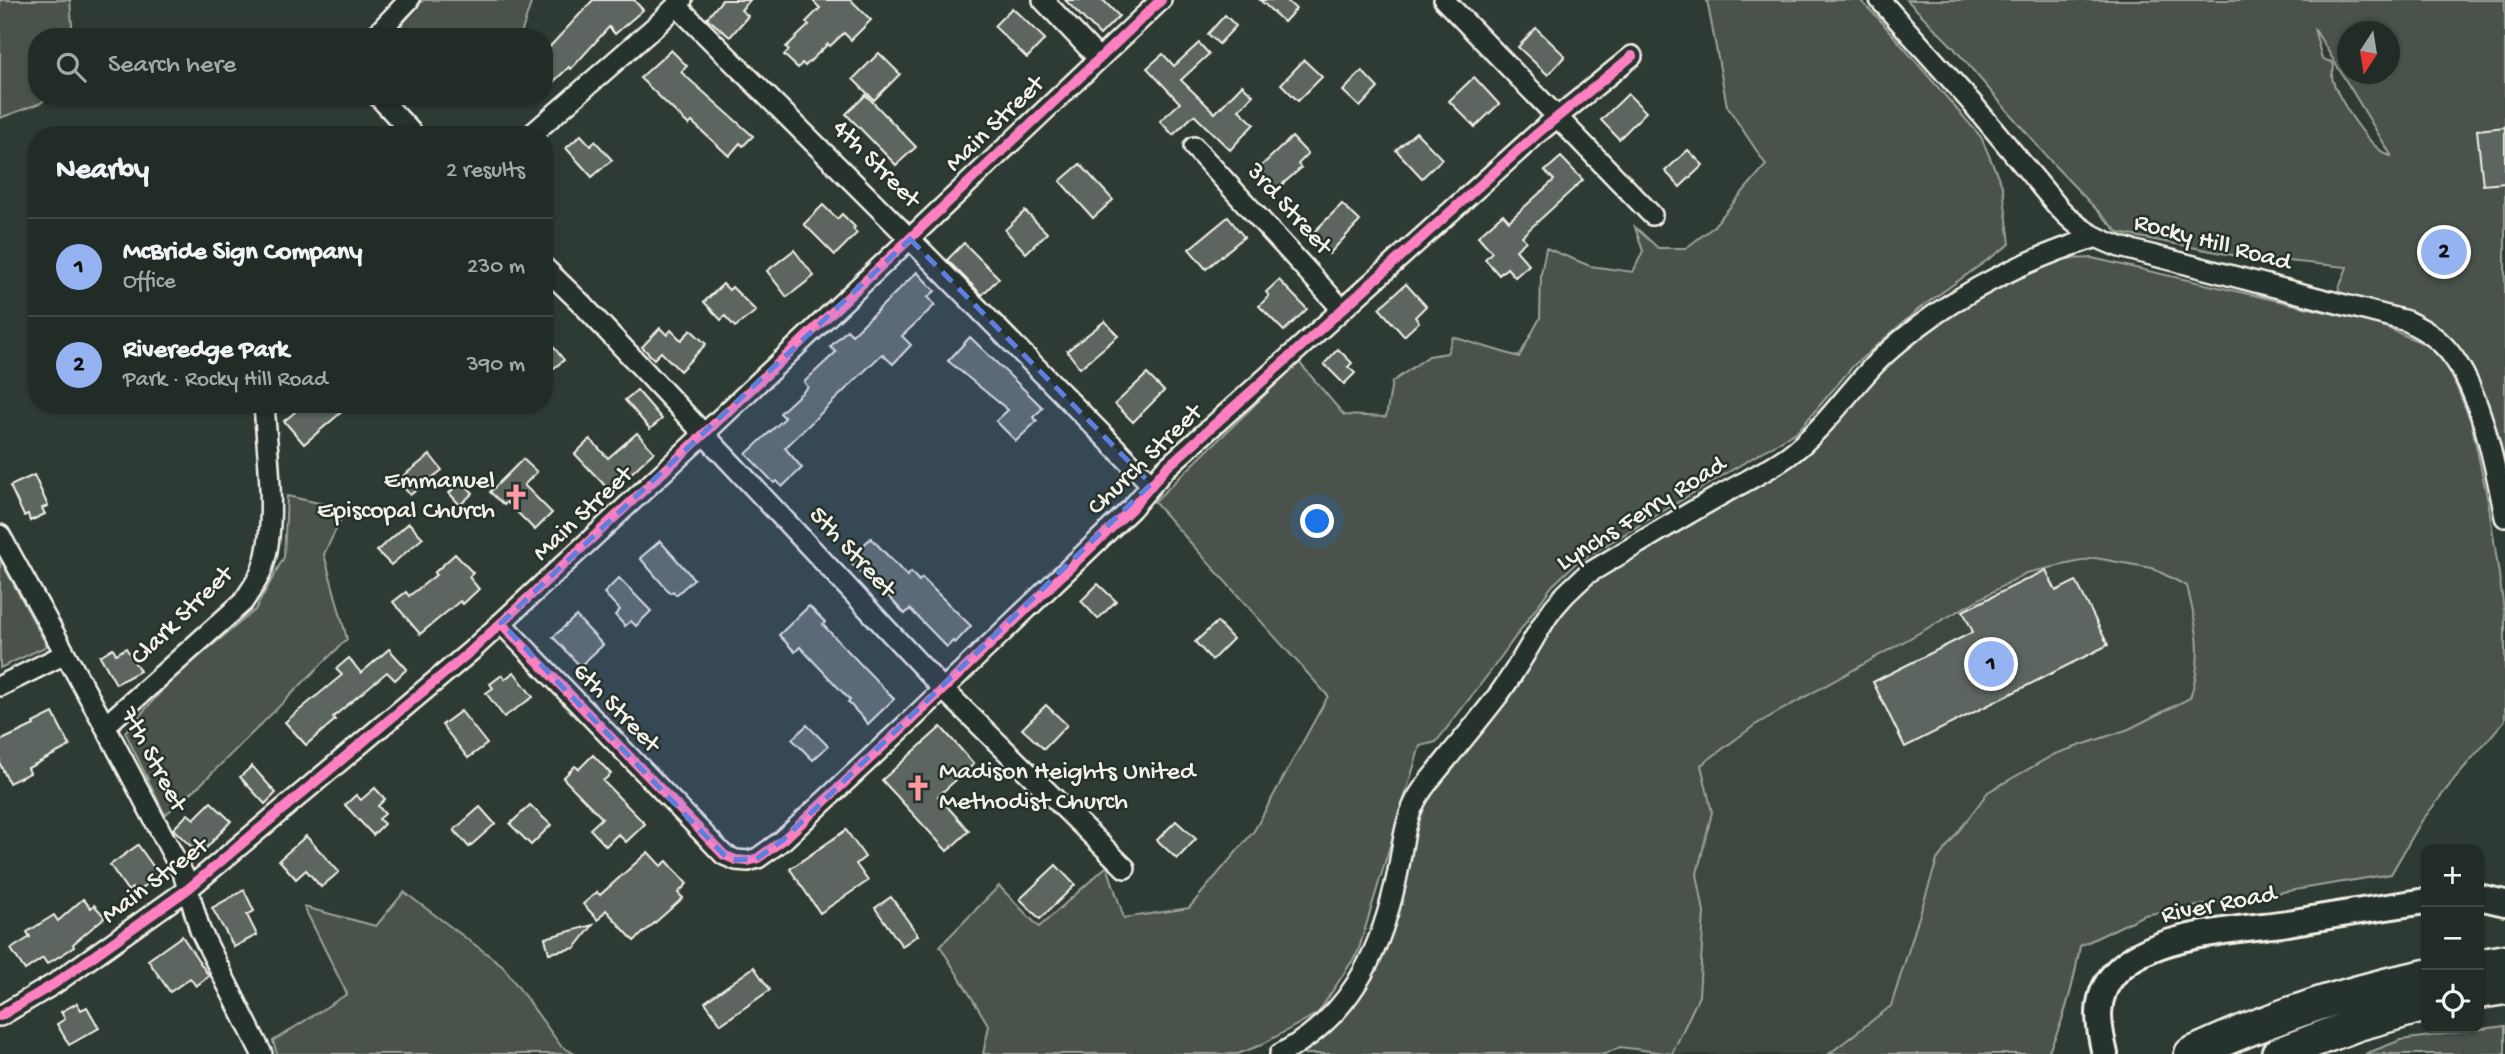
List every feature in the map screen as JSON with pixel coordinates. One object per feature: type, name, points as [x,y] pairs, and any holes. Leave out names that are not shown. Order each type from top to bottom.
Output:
[{"type":"main road","points":[[2191,1054],[2288,1013],[2327,1000],[2421,977]]},
{"type":"main road","points":[[2278,1054],[2358,1024],[2421,1006]]},
{"type":"street","points":[[383,28],[409,0]]},
{"type":"street","points":[[1043,0],[1098,58]]},
{"type":"street","name":"Main Street","points":[[0,1016],[54,984],[188,889],[471,651],[1161,0]]},
{"type":"street","points":[[1444,0],[1652,215]]},
{"type":"street","name":"Rocky Hill Road","points":[[1880,0],[2059,208],[2074,224],[2094,238],[2160,258],[2407,321],[2426,331],[2452,355],[2471,387],[2495,468],[2505,517]]},
{"type":"street","points":[[541,126],[680,3]]},
{"type":"street","name":"4th Street","points":[[680,3],[1151,484]]},
{"type":"street","name":"Church Street","points":[[696,825],[724,855],[736,860],[758,859],[783,840],[1131,509],[1165,469],[1556,118],[1632,55]]},
{"type":"street","points":[[386,105],[406,126]]},
{"type":"street","name":"3rd Street","points":[[1194,147],[1342,309]]},
{"type":"street","name":"Lynchs Ferry Road","points":[[1280,1054],[1324,1025],[1344,1003],[1360,979],[1384,926],[1414,803],[1427,782],[1498,696],[1548,616],[1566,593],[1587,575],[1788,456],[1818,429],[1884,356],[1965,294],[2006,271],[2049,252],[2094,238]]},
{"type":"street","name":"5th Street","points":[[553,276],[943,690],[1125,868]]},
{"type":"street","name":"Clark Street","points":[[105,726],[243,602],[256,583],[271,534],[264,413]]},
{"type":"street","name":"7th Street","points":[[0,536],[184,876],[200,930],[262,1054]]},
{"type":"street","name":"6th Street","points":[[501,623],[696,825]]},
{"type":"street","points":[[0,686],[65,654]]},
{"type":"street","points":[[2484,898],[2505,903]]},
{"type":"street","name":"River Road","points":[[2105,1054],[2099,1028],[2101,998],[2116,972],[2148,951],[2193,937],[2421,902]]},
{"type":"highlighted area","points":[[910,239],[1151,484],[783,840],[758,858],[736,860],[724,855],[501,623]]},
{"type":"shaded area","points":[[0,0],[70,0],[72,28],[28,28],[28,105],[36,105],[0,118]]},
{"type":"shaded area","points":[[423,0],[532,0],[523,28],[399,28]]},
{"type":"shaded area","points":[[1707,0],[1860,0],[1981,137],[2003,188],[2010,244],[1920,308],[1853,366],[1799,430],[1576,563],[1552,586],[1436,742],[1420,746],[1358,952],[1318,1013],[1261,1045],[1238,1054],[983,1054],[989,1026],[940,946],[999,886],[1039,927],[1107,866],[1124,918],[1189,908],[1254,831],[1328,696],[1154,502],[1299,362],[1344,415],[1386,417],[1392,382],[1429,356],[1447,353],[1453,337],[1519,357],[1540,318],[1541,274],[1546,248],[1590,266],[1633,272],[1643,251],[1635,227],[1658,248],[1686,248],[1712,228],[1766,165],[1727,106]]},
{"type":"shaded area","points":[[1907,0],[2505,0],[2505,508],[2459,365],[2407,321],[2333,304],[2347,267],[2237,256],[2119,233],[2053,164],[1953,47]],"holes":[[[2337,21],[2400,21],[2400,84],[2348,84],[2391,156],[2374,145],[2347,109],[2332,77],[2334,66],[2332,62],[2322,59],[2314,28],[2337,66]]]},
{"type":"shaded area","points":[[2092,258],[2378,324],[2427,345],[2447,364],[2471,421],[2489,506],[2505,616],[2505,720],[2421,822],[2391,874],[2144,915],[2080,946],[2068,1001],[2047,1054],[1829,1054],[1891,1006],[1937,860],[1988,792],[2055,754],[2129,729],[2190,698],[2197,669],[2198,642],[2187,586],[2152,568],[2095,558],[2026,573],[1755,725],[1701,765],[1712,812],[1697,874],[1704,912],[1699,996],[1672,1054],[1620,1047],[1605,1054],[1298,1054],[1341,1020],[1371,978],[1398,903],[1413,832],[1423,806],[1441,778],[1512,691],[1556,620],[1573,600],[1593,582],[1859,395],[1915,342],[1956,311],[2000,284],[2042,265],[2063,259]]},
{"type":"shaded area","points":[[287,496],[346,509],[324,554],[347,639],[199,786],[165,815],[125,732],[173,678],[255,610],[284,557]]},
{"type":"shaded area","points":[[2095,558],[2152,568],[2187,586],[2198,630],[2198,674],[2190,698],[2130,729],[1937,860],[1891,1006],[1829,1054],[1672,1054],[1699,996],[1704,912],[1697,874],[1712,812],[1701,765],[1755,725],[2026,573]]},
{"type":"shaded area","points":[[0,559],[47,646],[0,668]]},
{"type":"shaded area","points":[[404,892],[502,965],[561,1046],[575,1054],[277,1054],[273,1041],[347,994],[304,907],[376,926]]},
{"type":"shaded area","points":[[2505,1026],[2505,1054],[2365,1054],[2401,1040],[2453,1033],[2484,1033],[2484,1029]]},
{"type":"building","points":[[593,0],[634,0],[643,10],[615,34],[609,27],[571,69],[569,67],[553,82],[553,43]]},
{"type":"building","points":[[722,0],[750,0],[741,10],[748,16],[730,37],[707,18]]},
{"type":"building","points":[[812,0],[851,0],[871,20],[851,40],[844,33],[805,66],[802,63],[798,68],[784,55],[789,50],[786,47],[809,25],[806,22],[820,8]]},
{"type":"building","points":[[1065,0],[1103,0],[1119,16],[1100,35]]},
{"type":"building","points":[[1260,0],[1286,0],[1296,9],[1284,22]]},
{"type":"building","points":[[1012,8],[1045,39],[1027,58],[994,26]]},
{"type":"building","points":[[1225,15],[1236,26],[1219,44],[1208,34]]},
{"type":"building","points":[[1536,28],[1565,56],[1548,75],[1518,47]]},
{"type":"building","points":[[1199,43],[1209,54],[1181,80],[1215,113],[1242,85],[1253,95],[1239,110],[1254,124],[1230,150],[1194,115],[1173,135],[1160,121],[1180,103],[1147,68],[1163,54],[1174,66]]},
{"type":"building","points":[[671,50],[687,66],[681,72],[753,136],[743,146],[740,143],[729,156],[692,122],[689,125],[640,78]]},
{"type":"building","points":[[879,53],[900,74],[874,100],[853,79]]},
{"type":"building","points":[[1304,60],[1322,77],[1298,101],[1281,84]]},
{"type":"building","points":[[1362,71],[1378,88],[1360,107],[1343,91]]},
{"type":"building","points":[[1474,77],[1499,104],[1475,127],[1449,101]]},
{"type":"building","points":[[1628,94],[1646,112],[1619,139],[1601,120]]},
{"type":"building","points":[[866,95],[916,147],[896,165],[846,114]]},
{"type":"building","points":[[2505,127],[2505,183],[2483,185],[2477,130]]},
{"type":"building","points":[[1416,132],[1442,159],[1422,178],[1396,150]]},
{"type":"building","points":[[581,135],[591,146],[595,141],[612,160],[592,177],[566,148]]},
{"type":"building","points":[[1292,137],[1308,154],[1298,164],[1301,168],[1272,193],[1257,177],[1263,171],[1259,168]]},
{"type":"building","points":[[1688,150],[1703,165],[1680,187],[1665,171]]},
{"type":"building","points":[[1561,157],[1583,180],[1522,236],[1526,241],[1516,250],[1529,265],[1515,277],[1507,268],[1499,275],[1485,259],[1492,252],[1478,236],[1503,214],[1509,221],[1554,180],[1545,171]]},
{"type":"building","points":[[1080,164],[1113,200],[1093,218],[1060,181]]},
{"type":"building","points":[[1342,204],[1360,221],[1329,254],[1310,236]]},
{"type":"building","points":[[823,205],[837,219],[842,214],[855,227],[853,229],[857,233],[835,255],[804,224]]},
{"type":"building","points":[[1025,211],[1047,233],[1026,253],[1005,230]]},
{"type":"building","points":[[1228,217],[1244,237],[1206,269],[1189,249]]},
{"type":"building","points":[[964,243],[999,278],[982,295],[947,260]]},
{"type":"building","points":[[794,250],[814,276],[787,297],[767,271]]},
{"type":"building","points":[[917,272],[935,291],[928,297],[935,305],[902,336],[911,345],[893,364],[882,354],[785,448],[802,468],[782,487],[777,481],[774,483],[746,454],[785,418],[780,413],[808,387],[804,382],[836,352],[830,347],[847,330],[852,335]]},
{"type":"building","points":[[1279,280],[1307,309],[1284,331],[1259,306],[1269,296],[1266,292]]},
{"type":"building","points":[[723,284],[729,290],[732,287],[756,311],[735,327],[725,316],[721,320],[704,302]]},
{"type":"building","points":[[1406,284],[1426,306],[1415,317],[1419,322],[1404,336],[1379,308]]},
{"type":"building","points":[[1105,321],[1118,336],[1080,368],[1067,351]]},
{"type":"building","points":[[660,328],[667,335],[671,330],[681,340],[691,330],[706,344],[680,371],[661,352],[654,359],[642,347]]},
{"type":"building","points":[[970,337],[1043,408],[1033,417],[1037,421],[1016,441],[996,421],[1008,410],[948,361]]},
{"type":"building","points":[[553,346],[564,360],[553,369]]},
{"type":"building","points":[[1338,349],[1352,363],[1348,367],[1355,373],[1344,384],[1324,364]]},
{"type":"building","points":[[1147,374],[1164,391],[1133,422],[1115,404]]},
{"type":"building","points":[[637,390],[662,419],[650,429],[625,400]]},
{"type":"building","points":[[294,413],[340,413],[304,444],[284,421]]},
{"type":"building","points":[[637,433],[654,452],[611,492],[575,454],[590,439],[608,458]]},
{"type":"building","points":[[430,455],[442,470],[410,495],[398,480]]},
{"type":"building","name":"Emmanuel Episcopal Church","points":[[523,459],[537,472],[524,485],[552,513],[535,530],[507,502],[504,505],[490,492]]},
{"type":"building","points":[[34,475],[48,506],[42,508],[45,514],[30,521],[28,514],[24,516],[10,486]]},
{"type":"building","points":[[462,481],[473,493],[460,505],[449,493]]},
{"type":"building","points":[[409,523],[423,538],[391,565],[377,551]]},
{"type":"building","points":[[871,538],[907,576],[911,572],[919,581],[922,578],[971,626],[955,643],[953,641],[947,647],[910,609],[905,614],[872,579],[869,582],[850,562],[855,557],[853,555]]},
{"type":"building","points":[[660,541],[694,579],[676,595],[673,591],[670,593],[640,558]]},
{"type":"building","points":[[455,554],[473,573],[469,577],[479,589],[463,604],[460,601],[420,634],[393,602],[406,592],[409,596],[436,575],[434,573]]},
{"type":"building","points":[[2046,570],[2056,591],[2076,581],[2108,645],[1905,747],[1873,682],[1973,632],[1963,611]]},
{"type":"building","points":[[619,578],[651,611],[636,626],[631,621],[625,626],[615,615],[620,610],[604,593]]},
{"type":"building","points":[[1098,584],[1116,601],[1098,619],[1081,601]]},
{"type":"building","points":[[809,606],[825,622],[823,625],[894,699],[868,724],[848,702],[850,700],[800,647],[795,652],[779,635]]},
{"type":"building","points":[[576,616],[603,645],[580,666],[553,637]]},
{"type":"building","points":[[1217,622],[1233,639],[1212,660],[1195,642]]},
{"type":"building","points":[[113,648],[116,654],[126,648],[140,671],[116,684],[100,656]]},
{"type":"building","points":[[389,649],[407,669],[395,680],[387,672],[333,717],[335,720],[306,745],[285,722],[342,675],[336,669],[349,658],[361,673]]},
{"type":"building","points":[[514,672],[533,697],[504,717],[486,693],[493,688],[490,684],[502,675],[505,679]]},
{"type":"building","points":[[1046,705],[1067,725],[1044,749],[1022,729]]},
{"type":"building","points":[[461,711],[487,744],[468,758],[442,725]]},
{"type":"building","points":[[53,713],[70,746],[28,768],[30,773],[9,783],[0,764],[0,741]]},
{"type":"building","points":[[807,725],[828,746],[813,760],[792,739]]},
{"type":"building","name":"Madison Heights United Methodist Church","points":[[941,727],[974,764],[938,796],[969,831],[947,851],[882,780]]},
{"type":"building","points":[[593,755],[611,774],[603,781],[645,824],[626,842],[618,834],[606,846],[590,829],[602,818],[563,778],[575,766],[579,769]]},
{"type":"building","points":[[252,766],[276,793],[265,804],[240,777]]},
{"type":"building","points":[[375,788],[385,799],[378,806],[385,814],[379,819],[384,824],[373,835],[345,805],[356,795],[361,800]]},
{"type":"building","points":[[211,802],[231,821],[200,855],[173,829],[188,814],[194,819]]},
{"type":"building","points":[[530,805],[551,825],[531,845],[510,824]]},
{"type":"building","points":[[480,807],[495,824],[469,847],[454,830]]},
{"type":"building","points":[[1176,821],[1196,839],[1177,859],[1157,840]]},
{"type":"building","points":[[846,830],[865,857],[856,864],[868,881],[820,913],[790,869]]},
{"type":"building","points":[[306,836],[339,872],[321,887],[306,870],[296,879],[279,860]]},
{"type":"building","points":[[138,845],[160,876],[136,892],[132,888],[128,891],[110,865]]},
{"type":"building","points":[[648,852],[661,866],[667,861],[687,884],[678,893],[683,898],[634,941],[606,910],[598,920],[583,904],[597,892],[600,895]]},
{"type":"building","points":[[1056,865],[1075,885],[1040,919],[1020,899]]},
{"type":"building","points":[[244,890],[254,911],[247,915],[257,935],[234,947],[212,908]]},
{"type":"building","points":[[891,897],[918,935],[902,946],[875,908]]},
{"type":"building","points":[[83,899],[91,908],[94,905],[105,917],[73,944],[74,947],[47,964],[43,958],[25,970],[11,949],[30,937],[27,932],[54,915],[58,921]]},
{"type":"building","points":[[593,925],[575,948],[549,953],[545,938]]},
{"type":"building","points":[[182,936],[209,976],[196,986],[190,978],[170,992],[148,960]]},
{"type":"building","points":[[754,967],[770,990],[721,1024],[705,1002]]},
{"type":"building","points":[[77,1003],[81,1010],[87,1007],[99,1028],[69,1045],[57,1024],[65,1019],[61,1012]]},
{"type":"cycle path","points":[[0,1016],[54,984],[188,889],[471,651],[1161,0]]},
{"type":"cycle path","points":[[501,623],[724,855],[736,860],[758,858],[783,840],[909,722],[1131,509],[1165,469],[1538,133],[1632,56]]},
{"type":"place","name":"Riveredge Park","points":[[2444,252]]},
{"type":"place","name":"Emmanuel Episcopal Church","points":[[516,497]]},
{"type":"place","name":"McBride Sign Company","points":[[1991,664]]},
{"type":"place","name":"Madison Heights United Methodist Church","points":[[918,788]]}]
